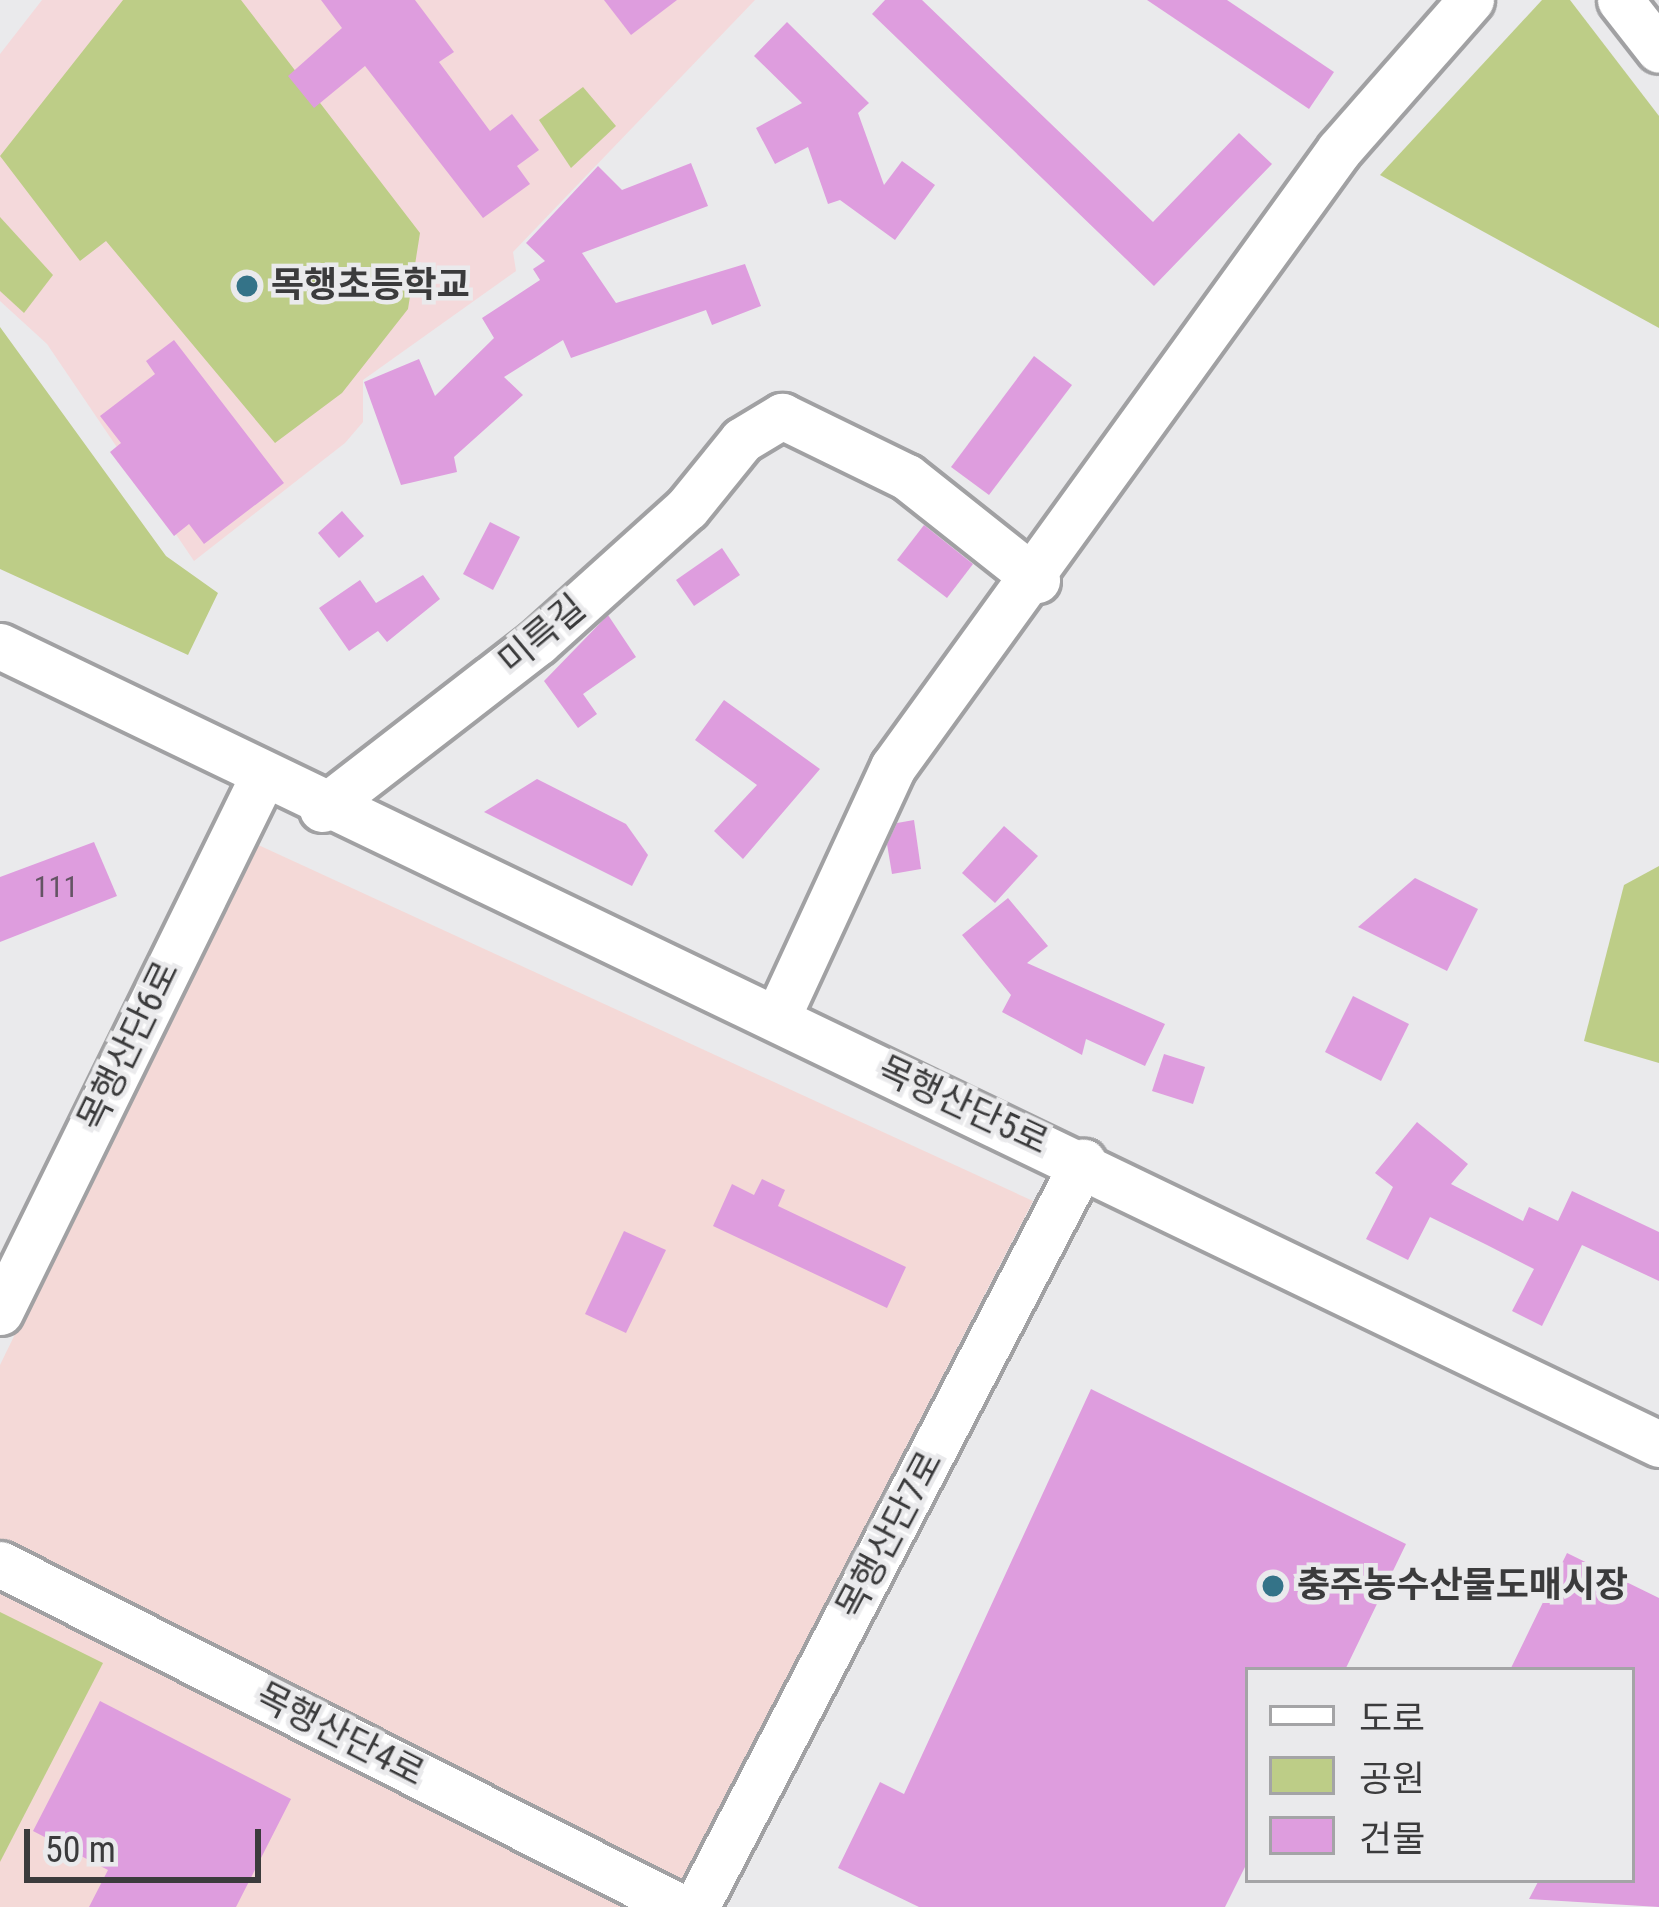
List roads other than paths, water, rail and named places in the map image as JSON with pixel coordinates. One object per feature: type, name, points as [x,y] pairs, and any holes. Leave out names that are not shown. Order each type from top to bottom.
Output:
[{"type":"street","points":[[776,1018],[893,767],[1037,580],[1339,150],[1471,0]]},
{"type":"street","points":[[1620,0],[1659,50]]},
{"type":"street","name":"미륵길","points":[[322,808],[538,642],[687,508],[742,440],[782,416],[907,477],[1037,580]]},
{"type":"street","name":"목행산단5로","points":[[0,646],[261,781],[1083,1162],[1659,1444]]},
{"type":"street","name":"목행산단6로","points":[[0,1312],[261,781]]},
{"type":"street","name":"목행산단7로","points":[[696,1907],[1083,1162]]},
{"type":"street","name":"목행산단4로","points":[[0,1564],[680,1907]]},
{"type":"place","name":"목행초등학교","points":[[247,286]]},
{"type":"place","name":"충주농수산물도매시장","points":[[1273,1586]]}]
